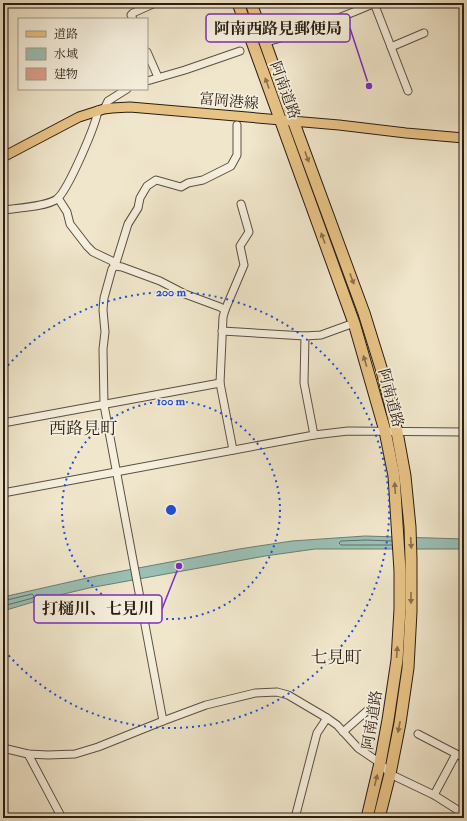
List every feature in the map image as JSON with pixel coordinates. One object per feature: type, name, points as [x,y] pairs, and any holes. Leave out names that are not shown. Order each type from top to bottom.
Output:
[{"type":"highway","name":"阿南道路","points":[[238,3],[354,323],[385,431],[394,476],[400,556],[400,609],[397,660],[380,763],[367,818]]},
{"type":"highway","name":"阿南道路","points":[[251,3],[364,313],[382,371],[397,432],[405,476],[412,559],[408,668],[400,723],[390,774],[379,818]]},
{"type":"main road","name":"富岡港線","points":[[3,157],[79,117],[101,109],[112,108],[280,119],[464,138]]},
{"type":"street","points":[[132,18],[131,15],[133,13],[155,3]]},
{"type":"street","points":[[265,42],[323,24],[375,3],[408,90]]},
{"type":"street","points":[[392,47],[424,33]]},
{"type":"street","points":[[148,81],[185,70],[240,51]]},
{"type":"street","points":[[148,54],[158,77]]},
{"type":"street","points":[[3,210],[49,203],[58,198],[75,170],[101,109],[108,101],[125,90]]},
{"type":"street","points":[[163,721],[104,405],[104,298],[112,269],[115,266],[128,224],[138,208],[140,198],[147,186],[156,180],[182,187],[203,180],[231,166],[237,154],[237,125]]},
{"type":"street","points":[[58,198],[67,212],[70,224],[87,246],[93,252],[112,261],[115,266]]},
{"type":"street","points":[[233,450],[220,383],[223,317],[244,265],[240,246],[249,232],[241,204]]},
{"type":"street","points":[[115,266],[122,267],[160,281],[185,294],[225,310]]},
{"type":"street","points":[[222,331],[305,336],[321,335],[354,323]]},
{"type":"street","points":[[305,336],[304,383],[314,435]]},
{"type":"street","points":[[3,423],[220,383]]},
{"type":"street","points":[[3,493],[314,435],[348,431],[464,432]]},
{"type":"street","points":[[3,748],[28,754],[75,754],[98,747],[206,705],[255,693],[277,692],[288,695],[327,718],[337,725],[358,748],[380,763],[390,774],[434,795],[461,815]]},
{"type":"street","points":[[343,732],[369,709]]},
{"type":"street","points":[[295,818],[317,733],[327,718]]},
{"type":"street","points":[[418,734],[464,758]]},
{"type":"street","points":[[28,754],[62,818]]},
{"type":"street","points":[[434,795],[456,754]]},
{"type":"water","points":[[365,536],[464,539],[464,549],[315,549],[265,556],[89,588],[43,599],[3,611],[3,597],[96,576],[239,549],[292,541]]},
{"type":"building","points":[[3,3],[13,3],[3,12]]},
{"type":"place","name":"阿南西路見郵便局","points":[[369,86]]},
{"type":"place","name":"打樋川、七見川","points":[[179,566]]},
{"type":"district","name":"西路見町","points":[[83,428]]},
{"type":"district","name":"七見町","points":[[336,657]]}]
